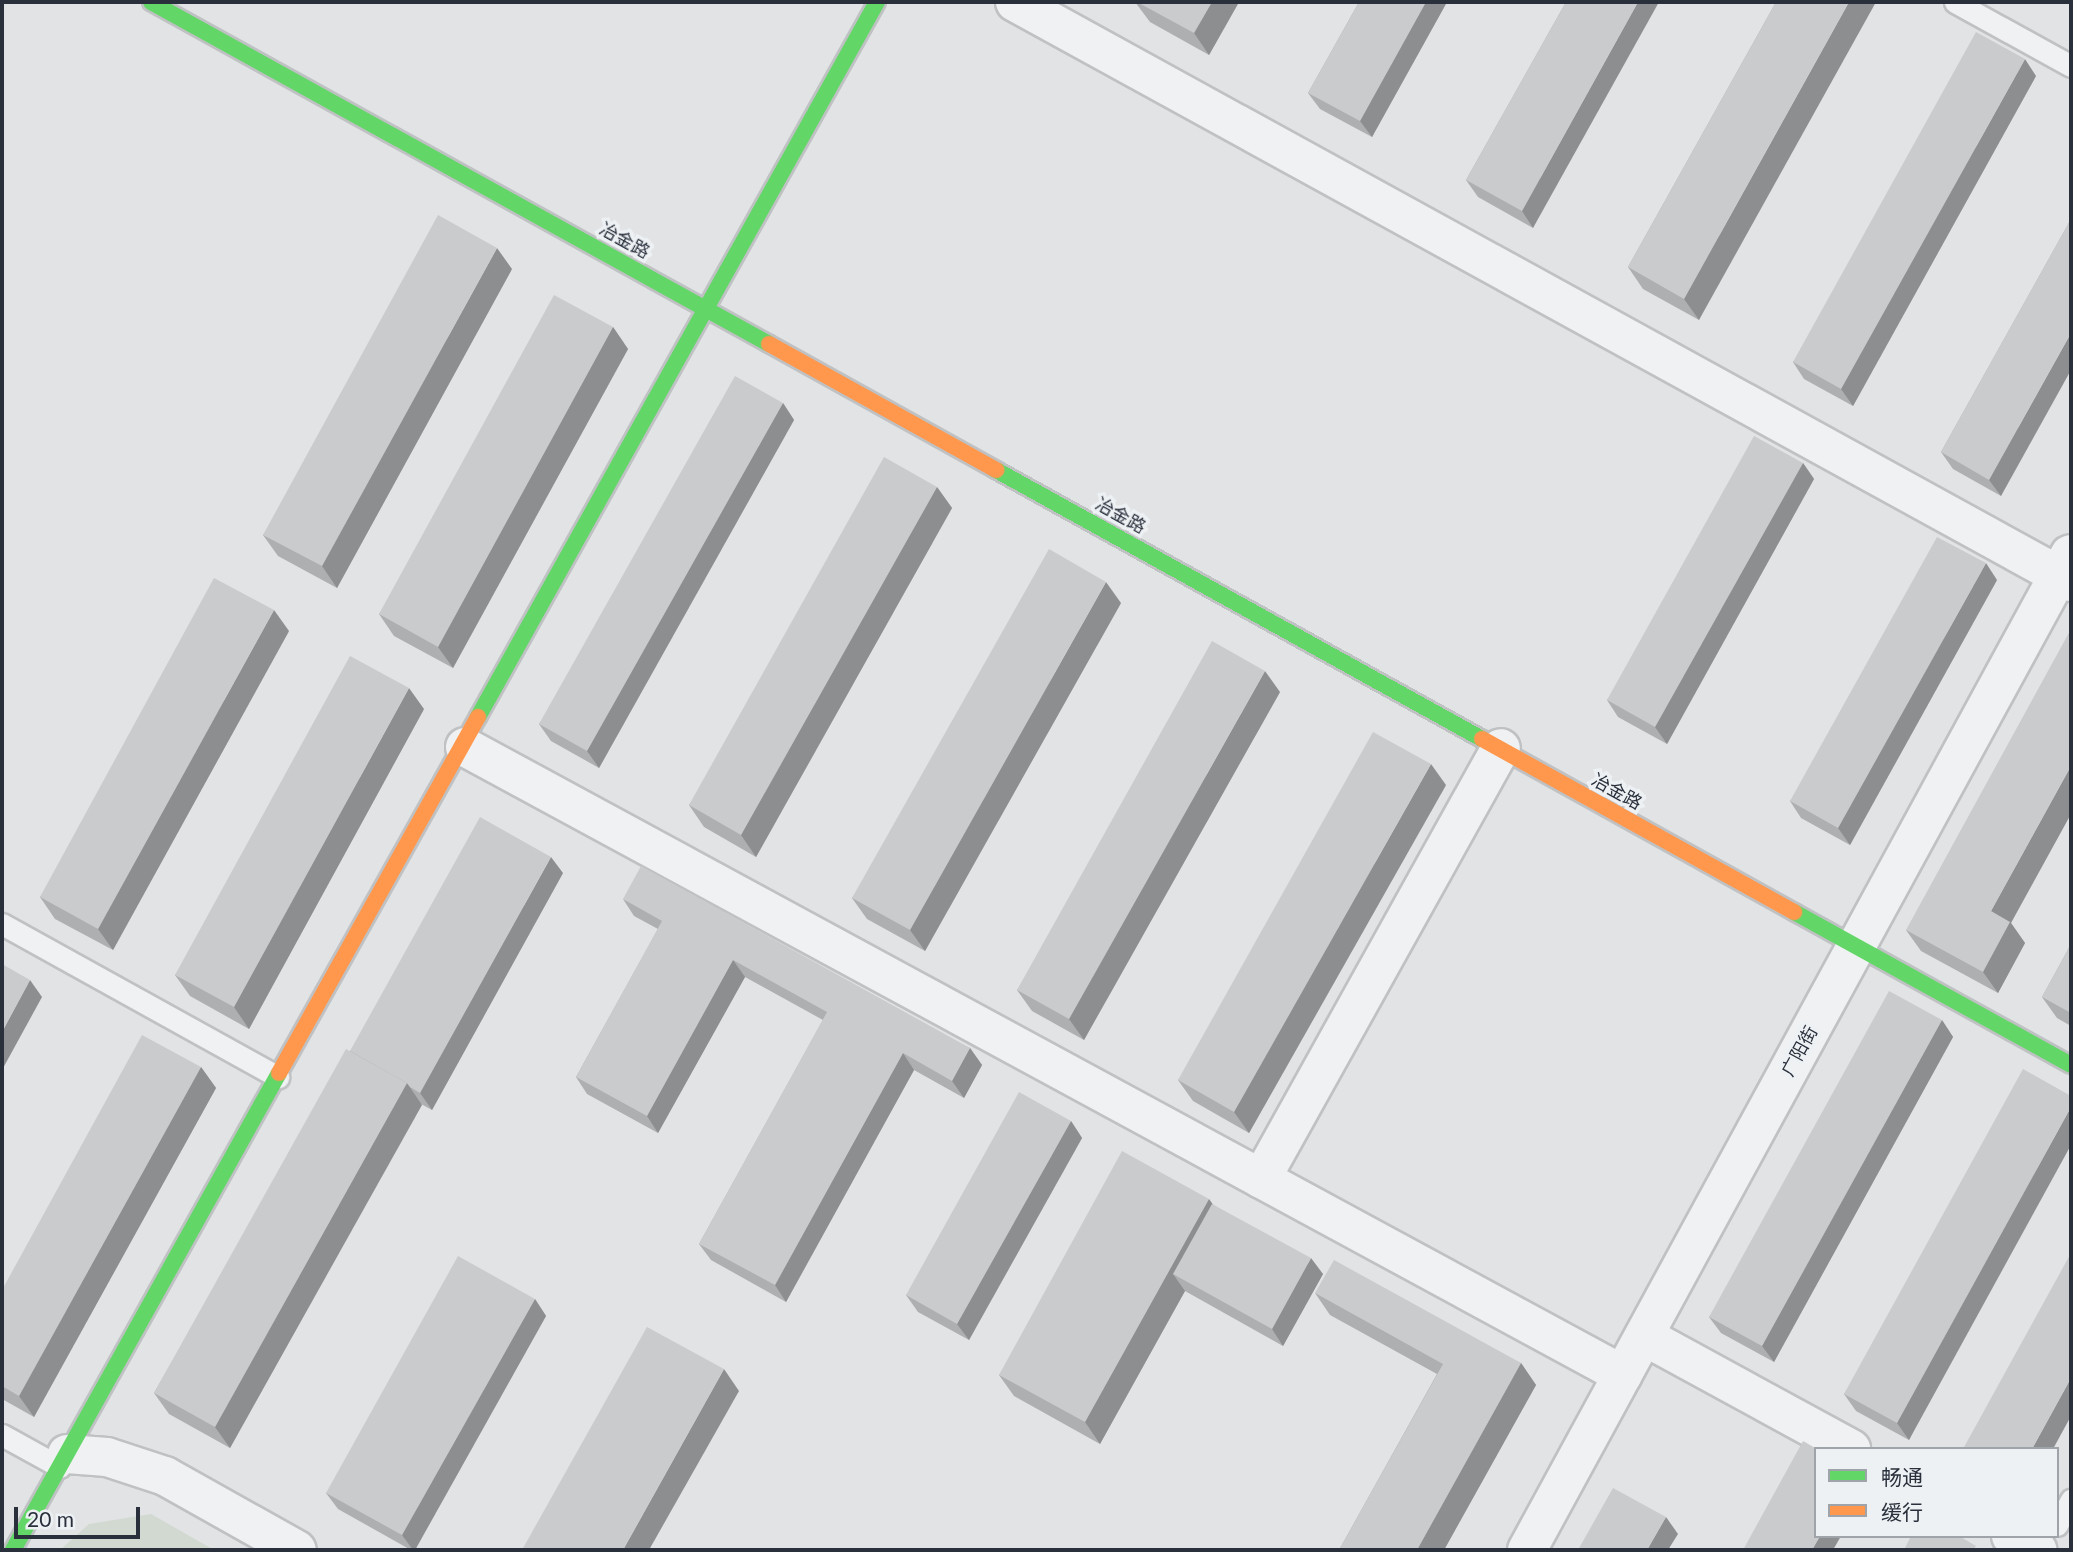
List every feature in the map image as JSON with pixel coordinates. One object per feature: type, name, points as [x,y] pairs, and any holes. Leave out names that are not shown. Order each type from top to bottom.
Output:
[{"type":"street","name":"冶金路","points":[[151,2],[710,309],[2071,1065]]},
{"type":"street","points":[[13,1550],[710,309],[877,2]]},
{"type":"street","points":[[1015,2],[2067,570]]},
{"type":"street","name":"广阳街","points":[[1527,1550],[1857,946],[2067,570]]},
{"type":"street","points":[[465,747],[1623,1375]]},
{"type":"street","points":[[1261,1179],[1501,748]]},
{"type":"street","points":[[1644,1336],[1847,1447]]},
{"type":"street","points":[[63,1460],[107,1457],[165,1476],[297,1550]]},
{"type":"street","points":[[2015,1538],[2037,1550]]},
{"type":"lane","points":[[1955,2],[2071,66]]},
{"type":"lane","points":[[2,924],[278,1077]]},
{"type":"lane","points":[[2,1435],[63,1460]]},
{"type":"lane","points":[[2059,1521],[2071,1500]]},
{"type":"shaded area","points":[[151,1514],[214,1550],[60,1550],[89,1524]]},
{"type":"building","points":[[1137,2],[1212,2],[1194,33]]},
{"type":"building","points":[[1359,2],[1426,2],[1360,121],[1308,93]]},
{"type":"building","points":[[1566,2],[1638,2],[1522,211],[1466,180]]},
{"type":"building","points":[[1776,2],[1849,2],[1684,299],[1628,267]]},
{"type":"building","points":[[1976,32],[2025,59],[1841,389],[1793,362]]},
{"type":"building","points":[[438,215],[497,248],[322,566],[263,535]]},
{"type":"building","points":[[2071,219],[2071,333],[1989,480],[1941,452]]},
{"type":"building","points":[[554,295],[613,327],[438,647],[379,614]]},
{"type":"building","points":[[735,376],[783,403],[587,751],[539,724]]},
{"type":"building","points":[[1754,436],[1803,463],[1655,727],[1607,700]]},
{"type":"building","points":[[884,457],[937,487],[741,835],[689,805]]},
{"type":"building","points":[[1937,537],[1986,563],[1838,828],[1790,801]]},
{"type":"building","points":[[1049,549],[1106,582],[910,930],[852,898]]},
{"type":"building","points":[[214,578],[274,610],[98,929],[40,897]]},
{"type":"building","points":[[2071,629],[2071,766],[1991,911],[2010,922],[1983,972],[1906,930]]},
{"type":"building","points":[[1212,641],[1265,671],[1069,1019],[1017,990]]},
{"type":"building","points":[[350,656],[409,688],[234,1007],[175,975]]},
{"type":"building","points":[[1373,732],[1431,764],[1234,1112],[1178,1080]]},
{"type":"building","points":[[480,817],[551,857],[420,1093],[350,1051]]},
{"type":"building","points":[[641,866],[970,1048],[952,1081],[903,1053],[775,1285],[699,1244],[827,1012],[733,960],[647,1116],[576,1077],[662,921],[623,899]]},
{"type":"building","points":[[2071,944],[2071,1013],[2042,997]]},
{"type":"building","points":[[2,964],[30,980],[2,1032]]},
{"type":"building","points":[[1889,991],[1942,1020],[1762,1346],[1709,1317]]},
{"type":"building","points":[[142,1035],[201,1067],[19,1396],[2,1386],[2,1290]]},
{"type":"building","points":[[346,1049],[407,1083],[215,1427],[154,1393]]},
{"type":"building","points":[[2023,1069],[2071,1096],[2071,1107],[1897,1423],[1844,1394]]},
{"type":"building","points":[[1019,1092],[1071,1121],[957,1324],[906,1295]]},
{"type":"building","points":[[1122,1151],[1209,1199],[1085,1422],[999,1375]]},
{"type":"building","points":[[1212,1204],[1311,1258],[1272,1329],[1173,1274]]},
{"type":"building","points":[[2071,1253],[2071,1378],[2033,1447],[1964,1447]]},
{"type":"building","points":[[458,1256],[535,1299],[402,1535],[326,1493]]},
{"type":"building","points":[[1334,1260],[1521,1363],[1417,1550],[1339,1550],[1443,1364],[1315,1293]]},
{"type":"building","points":[[647,1327],[724,1369],[623,1550],[522,1550]]},
{"type":"building","points":[[1803,1441],[1814,1447],[1814,1538],[1819,1538],[1812,1550],[1743,1550]]},
{"type":"building","points":[[1613,1488],[1666,1517],[1647,1550],[1578,1550]]},
{"type":"building","points":[[1910,1538],[1962,1538],[1976,1546],[1973,1550],[1904,1550]]},
{"type":"traffic: fast","points":[[151,2],[769,344]]},
{"type":"traffic: fast","points":[[478,717],[877,2]]},
{"type":"traffic: fast","points":[[996,470],[1482,739]]},
{"type":"traffic: fast","points":[[1794,912],[2071,1065]]},
{"type":"traffic: fast","points":[[13,1550],[279,1073]]},
{"type":"traffic: slow","points":[[769,344],[996,470]]},
{"type":"traffic: slow","points":[[279,1073],[478,717]]},
{"type":"traffic: slow","points":[[1482,739],[1794,912]]}]
